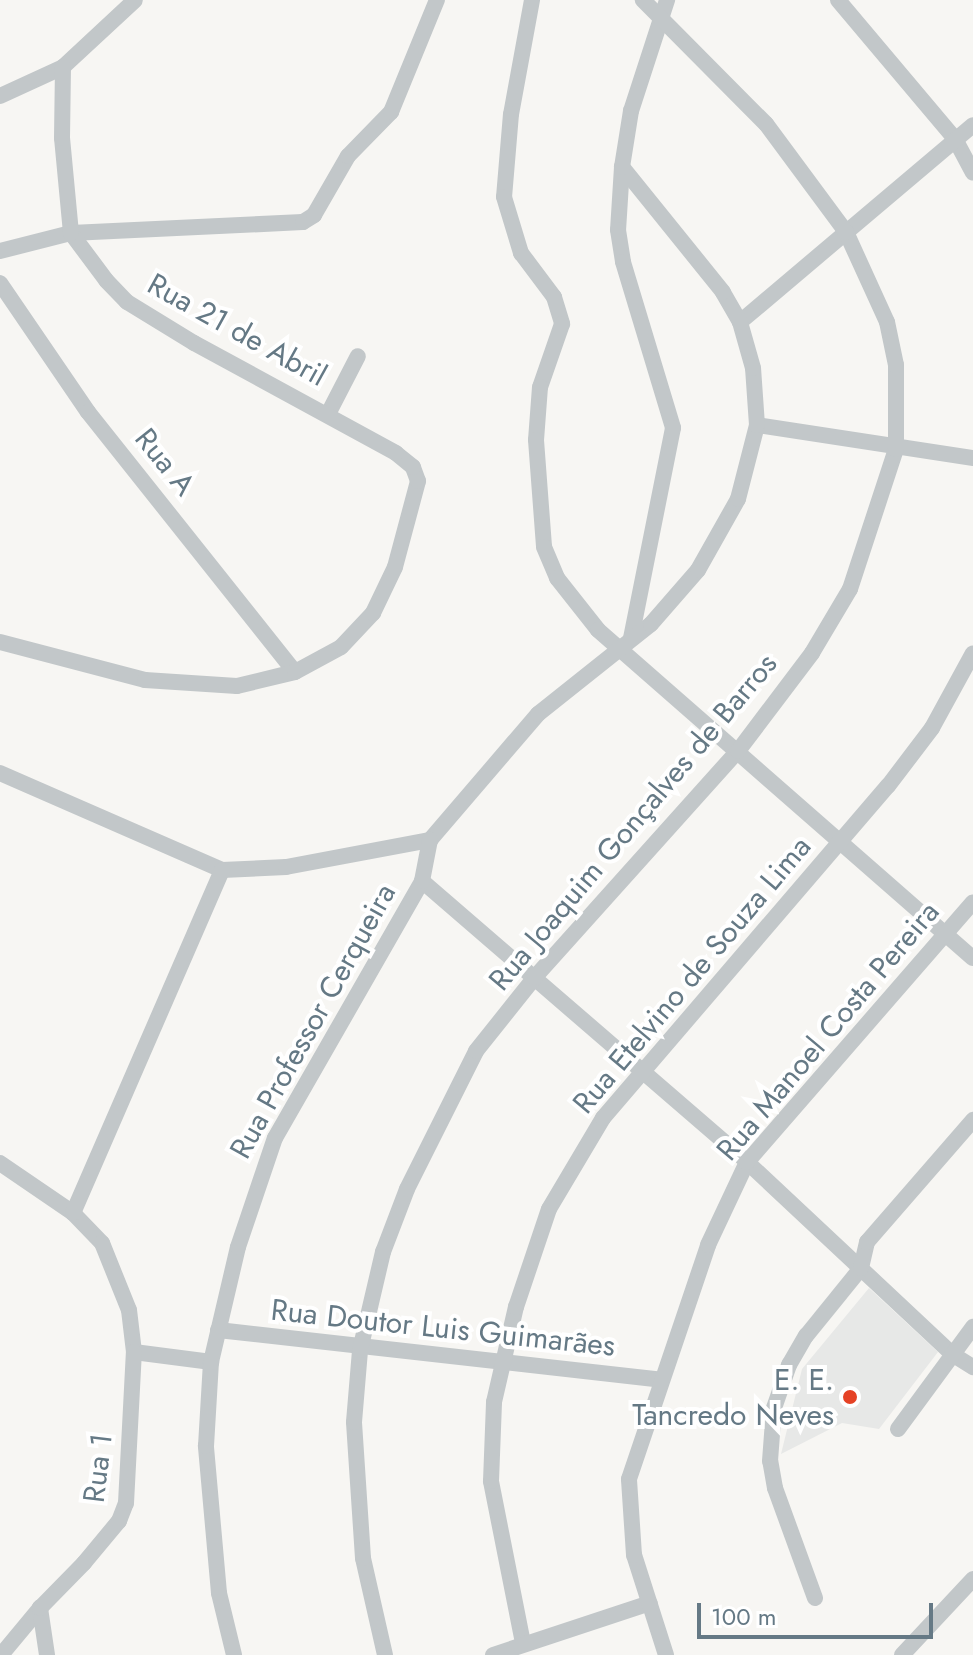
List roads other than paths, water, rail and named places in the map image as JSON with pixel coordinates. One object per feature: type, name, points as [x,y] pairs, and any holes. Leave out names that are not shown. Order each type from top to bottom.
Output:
[{"type":"street","points":[[0,96],[63,67],[135,0]]},
{"type":"street","points":[[0,251],[71,233],[303,222],[314,215],[348,156],[391,112],[437,0]]},
{"type":"street","points":[[532,0],[511,114],[504,197],[521,253],[554,297],[562,324],[540,387],[536,493],[544,547],[557,578],[738,751],[973,958]]},
{"type":"street","name":"Rua Joaquim Gonçalves de Barros","points":[[385,1655],[363,1558],[357,1492],[354,1422],[360,1350],[383,1252],[440,1114],[476,1051],[535,977],[738,751],[812,653],[850,589],[896,449],[896,365],[887,322],[846,232],[766,124],[643,0]]},
{"type":"street","points":[[625,643],[673,428],[623,262],[618,230],[622,167],[631,111],[667,0]]},
{"type":"street","points":[[838,0],[955,139],[973,173]]},
{"type":"street","points":[[63,67],[62,138],[71,233]]},
{"type":"street","points":[[740,322],[973,125]]},
{"type":"street","points":[[0,773],[222,870],[274,869],[430,840],[538,714],[660,614],[721,537],[738,499],[757,425],[753,368],[740,322],[723,292],[622,167]]},
{"type":"street","name":"Rua 21 de Abril","points":[[71,233],[127,302],[328,414],[413,467],[416,495],[395,567],[377,606],[341,647],[295,672]]},
{"type":"street","name":"Rua A","points":[[0,283],[88,412],[295,672]]},
{"type":"street","points":[[328,414],[358,356]]},
{"type":"street","points":[[757,425],[896,449],[973,458]]},
{"type":"street","points":[[0,642],[145,680],[237,686],[295,672]]},
{"type":"street","name":"Rua Etelvino de Souza Lima","points":[[523,1643],[491,1481],[501,1364],[549,1209],[603,1118],[641,1070],[843,842],[932,728],[973,653]]},
{"type":"street","name":"Rua Professor Cerqueira","points":[[234,1655],[219,1593],[206,1446],[211,1362],[218,1330],[238,1247],[275,1138],[422,881],[430,840]]},
{"type":"street","points":[[73,1213],[222,870]]},
{"type":"street","points":[[422,881],[747,1162],[952,1354],[973,1367]]},
{"type":"street","name":"Rua Manoel Costa Pereira","points":[[666,1655],[634,1555],[628,1491],[661,1380],[708,1245],[747,1162],[973,902]]},
{"type":"street","points":[[815,1598],[775,1488],[771,1429],[789,1365],[806,1336],[861,1268],[867,1242],[973,1120]]},
{"type":"street","name":"Rua 1","points":[[0,1163],[73,1213],[110,1256],[129,1310],[134,1352],[126,1503],[93,1553],[40,1608],[1,1655]]},
{"type":"street","points":[[898,1429],[973,1327]]},
{"type":"street","name":"Rua Doutor Luis Guimarães","points":[[218,1330],[360,1350],[661,1380]]},
{"type":"street","points":[[134,1352],[211,1362]]},
{"type":"street","points":[[902,1655],[973,1579]]},
{"type":"street","points":[[493,1655],[650,1603]]},
{"type":"street","points":[[40,1608],[47,1655]]},
{"type":"place","name":"E. E. Tancredo Neves","points":[[850,1397]]}]
